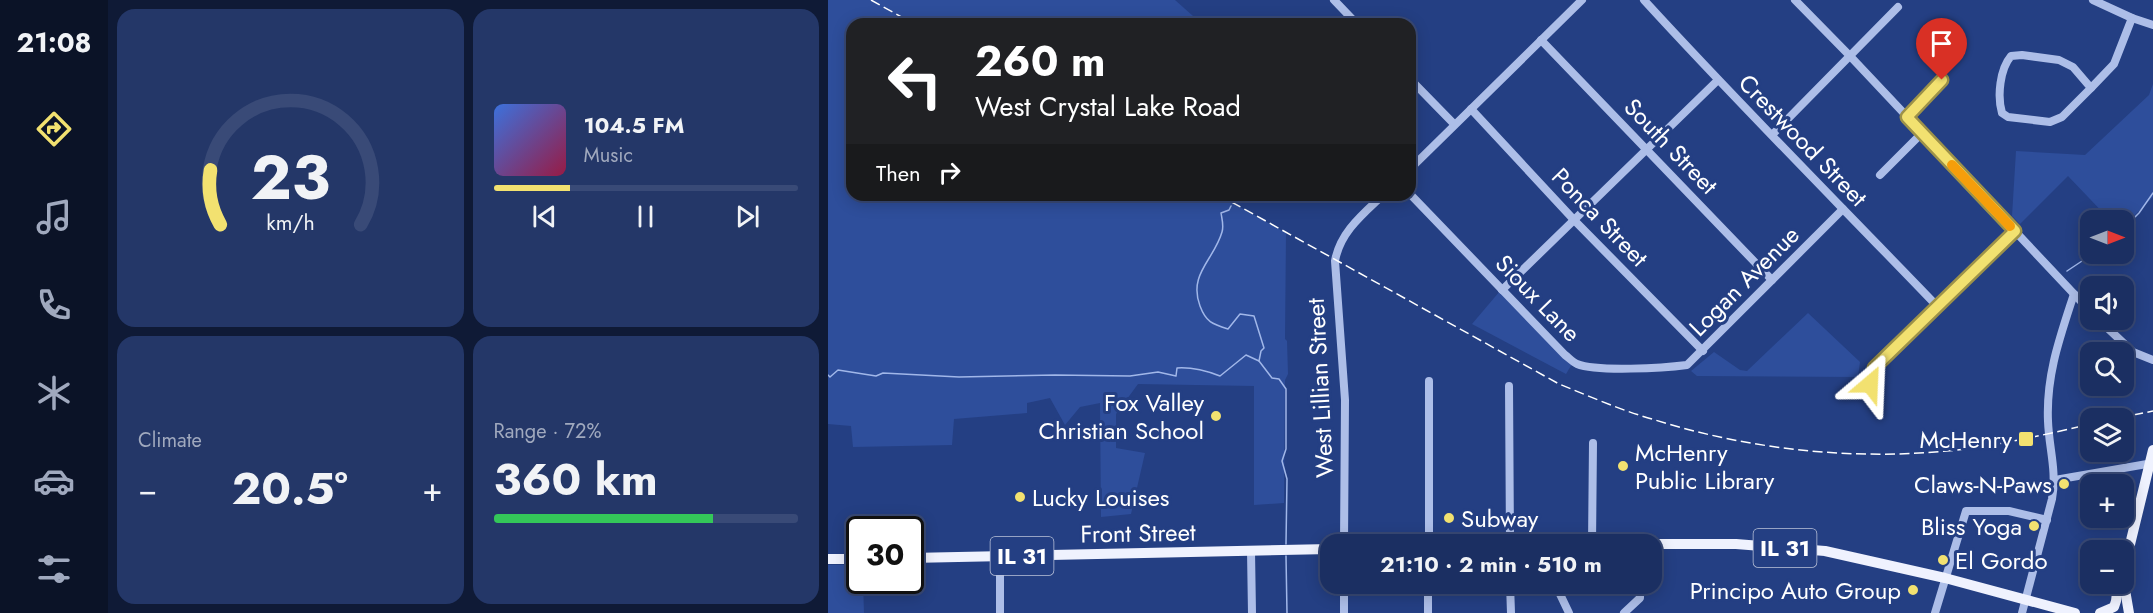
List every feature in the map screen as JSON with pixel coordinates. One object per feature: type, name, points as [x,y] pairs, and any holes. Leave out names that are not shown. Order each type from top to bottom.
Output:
[{"type":"main road","points":[[2132,540],[2152,464],[2153,450]]},
{"type":"main road","name":"IL 31","points":[[1662,544],[1736,544],[1825,551],[1945,578],[2075,613]]},
{"type":"main road","name":"Front Street","points":[[924,558],[1320,549]]},
{"type":"main road","points":[[828,559],[846,558]]},
{"type":"main road","points":[[2100,613],[2114,607],[2117,594]]},
{"type":"main road","points":[[2126,594],[2129,613]]},
{"type":"street","points":[[1334,0],[1351,18]]},
{"type":"street","points":[[1416,163],[1582,0]]},
{"type":"street","name":"Crestwood Street","points":[[1644,0],[1936,306]]},
{"type":"street","points":[[1795,0],[2080,300]]},
{"type":"street","points":[[2093,0],[2153,26]]},
{"type":"street","points":[[1773,135],[1898,7]]},
{"type":"street","points":[[2091,88],[2073,67],[2059,60],[2022,55],[2011,56],[2003,65],[1999,106],[2007,117],[2050,122],[2062,117],[2091,88],[2114,64],[2132,18]]},
{"type":"street","name":"South Street","points":[[1541,40],[1772,280]]},
{"type":"street","points":[[1502,290],[1718,80]]},
{"type":"street","points":[[1907,117],[1942,80]]},
{"type":"street","points":[[1416,85],[1454,124]]},
{"type":"street","name":"Ponca Street","points":[[1471,109],[1575,221],[1703,351]]},
{"type":"street","points":[[1880,175],[1922,133]]},
{"type":"street","name":"Sioux Lane","points":[[1416,200],[1565,356],[1577,364],[1597,368],[1667,368]]},
{"type":"street","name":"West Lillian Street","points":[[1344,534],[1345,399],[1335,261],[1336,251],[1346,233],[1374,201]]},
{"type":"street","name":"Logan Avenue","points":[[1667,368],[1687,365],[1703,351],[1843,209]]},
{"type":"street","points":[[1870,384],[1874,368],[2015,231]]},
{"type":"street","points":[[2022,613],[2048,519],[2055,480],[2048,419],[2049,381],[2052,362],[2074,294]]},
{"type":"street","points":[[2110,330],[2133,352],[2153,360]]},
{"type":"street","points":[[1429,381],[1429,534]]},
{"type":"street","points":[[1509,386],[1510,534]]},
{"type":"street","points":[[1592,534],[1593,443]]},
{"type":"street","points":[[2055,480],[2152,464]]},
{"type":"street","points":[[1935,613],[1966,511],[2008,511],[2048,519]]},
{"type":"street","points":[[1251,551],[1252,613]]},
{"type":"street","points":[[1000,556],[1000,613]]},
{"type":"street","points":[[1344,594],[1344,613]]},
{"type":"street","points":[[1428,594],[1428,613]]},
{"type":"street","points":[[1510,594],[1511,613]]},
{"type":"street","points":[[1561,594],[1569,613]]},
{"type":"street","points":[[1624,613],[1640,598],[1640,594]]},
{"type":"shaded area","points":[[828,0],[1175,0],[1195,18],[846,18],[846,201],[1230,201],[1286,233],[1285,339],[1287,341],[1288,374],[1285,380],[1284,503],[1254,505],[1254,386],[1138,384],[1116,414],[1116,448],[1145,453],[1131,514],[1101,517],[1100,403],[1080,407],[1065,425],[1050,398],[1027,403],[1027,413],[954,419],[952,445],[853,447],[851,426],[828,424]]},
{"type":"shaded area","points":[[2153,84],[2153,197],[2134,216],[2134,210],[2100,210],[2068,176],[2020,224],[2012,216],[2016,151],[2085,155],[2149,95]]},
{"type":"shaded area","points":[[1500,291],[1572,364],[1566,374],[1472,324]]},
{"type":"shaded area","points":[[1808,313],[1860,362],[1858,377],[1697,376],[1691,371],[1714,352],[1740,370],[1747,371]]},
{"type":"shaded area","points":[[828,565],[846,565],[846,594],[863,594],[864,613],[828,613]]},
{"type":"waterway","points":[[2134,218],[2153,193]]},
{"type":"waterway","points":[[1231,206],[1229,210],[1221,213],[1222,232],[1200,276],[1197,295],[1205,316],[1218,326],[1228,329],[1240,314],[1254,316],[1264,348],[1259,361],[1272,378],[1279,379],[1286,389],[1286,449],[1282,461],[1287,479],[1286,544]]},
{"type":"waterway","points":[[2067,271],[2080,262]]},
{"type":"waterway","points":[[828,375],[830,377],[838,370],[876,376],[883,373],[959,377],[1130,376],[1158,372],[1176,376],[1177,368],[1183,368],[1220,376],[1246,355],[1259,361]]},
{"type":"waterway","points":[[1286,556],[1287,613]]},
{"type":"railway","points":[[871,0],[903,18]]},
{"type":"railway","points":[[1230,201],[1559,384],[1605,403],[1689,430],[1803,450],[1880,454],[1974,448],[2080,426]]},
{"type":"railway","points":[[2134,415],[2153,411]]},
{"type":"slow traffic","points":[[1952,165],[2010,226]]},
{"type":"place","name":"Fox Valley Christian School","points":[[1216,416]]},
{"type":"place","name":"McHenry","points":[[2026,439]]},
{"type":"place","name":"McHenry Public Library","points":[[1623,466]]},
{"type":"place","name":"Claws-N-Paws","points":[[2064,484]]},
{"type":"place","name":"Lucky Louises","points":[[1020,497]]},
{"type":"place","name":"Subway","points":[[1449,518]]},
{"type":"place","name":"Bliss Yoga","points":[[2034,526]]},
{"type":"place","name":"El Gordo","points":[[1943,560]]},
{"type":"place","name":"Principo Auto Group","points":[[1913,590]]},
{"type":"route","points":[[1870,384],[1874,368],[2015,231],[1907,117],[1942,80]]}]
